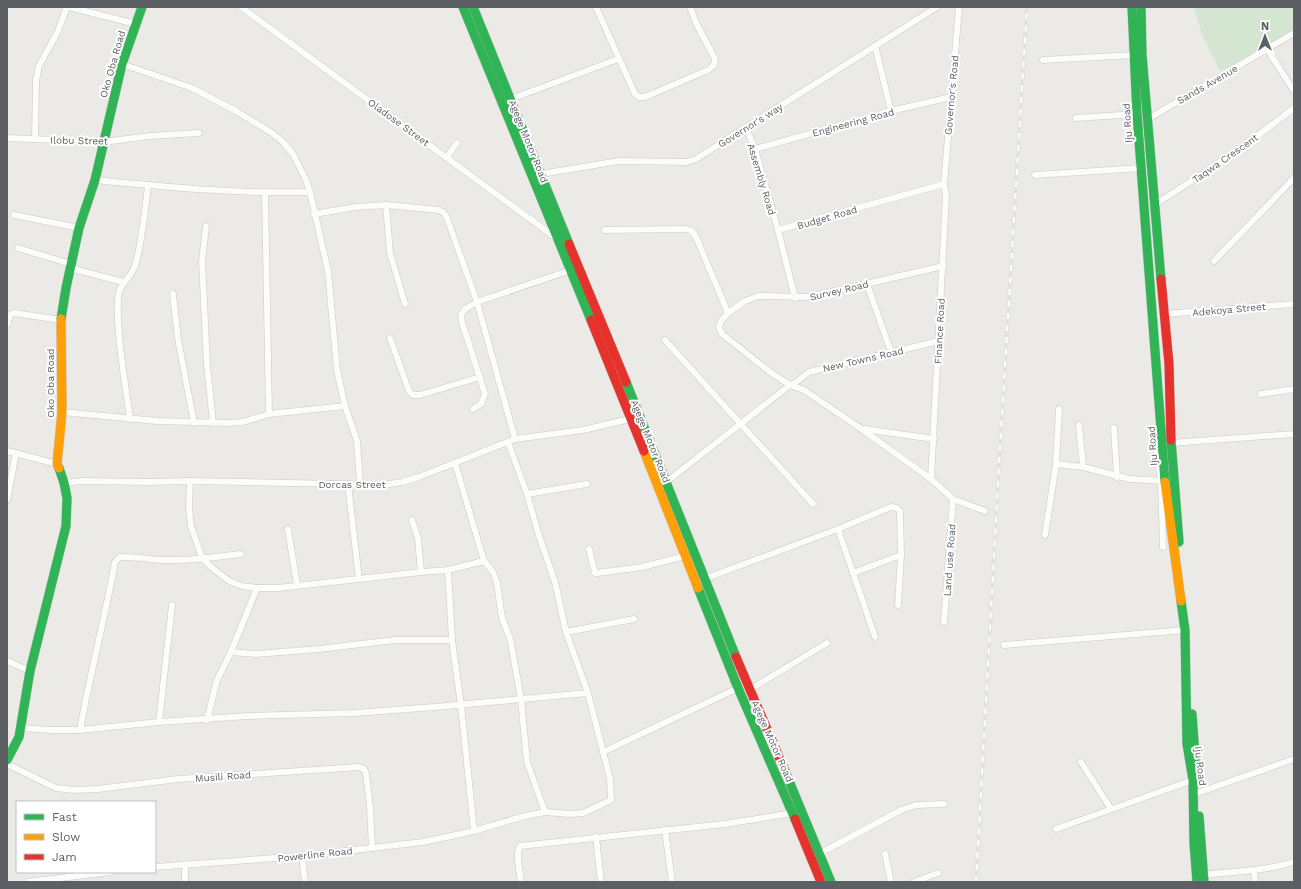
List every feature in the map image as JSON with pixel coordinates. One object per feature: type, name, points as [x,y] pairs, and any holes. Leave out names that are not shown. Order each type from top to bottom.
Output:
[{"type":"main road","name":"Oko Oba Road","points":[[7,760],[10,746],[19,736],[30,671],[66,526],[67,498],[64,483],[57,464],[62,412],[61,320],[80,228],[95,180],[122,64],[142,7]]},
{"type":"main road","name":"Agege Motor Road","points":[[463,7],[571,270],[685,556],[740,666],[749,690],[792,786],[831,882]]},
{"type":"main road","name":"Agege Motor Road","points":[[473,7],[704,579],[738,688],[793,813],[821,882]]},
{"type":"main road","name":"Iju Road","points":[[1139,9],[1134,55],[1137,114],[1163,481],[1185,630],[1187,744],[1193,780],[1194,843],[1200,878]]},
{"type":"main road","name":"Iju Road","points":[[1139,9],[1154,205],[1169,364],[1171,443],[1185,606],[1197,793],[1200,878]]},
{"type":"main road","points":[[731,669],[740,666]]},
{"type":"street","points":[[35,139],[36,81],[39,66],[68,7],[136,24]]},
{"type":"street","name":"Oladose Street","points":[[241,7],[557,239]]},
{"type":"street","points":[[596,7],[618,59],[635,94],[639,97],[645,97],[708,70],[714,65],[715,59],[696,23],[690,7]]},
{"type":"street","name":"Governor's way","points":[[541,174],[619,161],[687,162],[696,159],[937,7]]},
{"type":"street","name":"Governor's Road","points":[[944,184],[959,7]]},
{"type":"street","name":"Sands Avenue","points":[[1148,119],[1294,34]]},
{"type":"street","points":[[875,46],[891,111]]},
{"type":"street","points":[[1267,49],[1294,91]]},
{"type":"street","points":[[1043,60],[1134,55]]},
{"type":"street","points":[[511,99],[618,59]]},
{"type":"street","points":[[122,64],[192,88],[236,111],[284,142],[293,154],[306,180],[310,192],[328,271],[337,370],[345,406],[357,441],[360,484]]},
{"type":"street","name":"Engineering Road","points":[[755,149],[891,111],[951,97]]},
{"type":"street","name":"Taqwa Crescent","points":[[1154,205],[1202,175],[1294,108]]},
{"type":"street","points":[[1076,118],[1137,114]]},
{"type":"street","name":"Assembly Road","points":[[746,128],[755,149],[778,230]]},
{"type":"street","name":"Ilobu Street","points":[[7,138],[103,142],[150,136],[199,133]]},
{"type":"street","points":[[447,157],[457,143]]},
{"type":"street","points":[[1035,175],[1141,168]]},
{"type":"street","points":[[1214,261],[1294,178]]},
{"type":"street","points":[[95,180],[265,193],[310,192]]},
{"type":"street","name":"Budget Road","points":[[778,230],[944,184]]},
{"type":"street","name":"Finance Road","points":[[931,479],[943,266],[946,195],[944,184]]},
{"type":"street","points":[[130,419],[118,340],[118,303],[119,292],[123,282],[130,276],[134,267],[143,224],[148,185]]},
{"type":"street","points":[[265,193],[269,414]]},
{"type":"street","points":[[314,214],[356,207],[386,205],[439,210],[444,213],[448,218],[477,302],[515,439]]},
{"type":"street","points":[[386,205],[390,253],[405,304]]},
{"type":"street","points":[[14,215],[80,228]]},
{"type":"street","points":[[206,226],[202,261],[207,365],[213,423]]},
{"type":"street","points":[[605,230],[686,229],[692,231],[696,237],[728,313],[721,321],[719,327],[722,334],[770,372],[790,385],[804,390],[860,428],[931,479],[953,499],[985,511]]},
{"type":"street","points":[[778,230],[795,298]]},
{"type":"street","points":[[557,239],[567,238]]},
{"type":"street","points":[[18,248],[123,282]]},
{"type":"street","name":"Survey Road","points":[[728,313],[746,301],[759,296],[810,298],[943,266]]},
{"type":"street","points":[[473,409],[481,404],[485,394],[461,315],[465,309],[477,302],[571,270]]},
{"type":"street","points":[[867,284],[891,352]]},
{"type":"street","points":[[173,294],[178,339],[194,423]]},
{"type":"street","name":"Adekoya Street","points":[[1164,314],[1294,304]]},
{"type":"street","points":[[7,325],[10,315],[14,313],[61,320]]},
{"type":"street","points":[[390,338],[409,391],[413,395],[420,395],[480,377]]},
{"type":"street","points":[[665,340],[741,422],[813,504]]},
{"type":"street","name":"New Towns Road","points":[[665,483],[718,443],[741,422],[790,385],[813,371],[939,341]]},
{"type":"street","points":[[1261,394],[1294,389]]},
{"type":"street","points":[[62,412],[130,419],[213,423],[243,422],[269,414],[345,406]]},
{"type":"street","points":[[1045,535],[1056,464],[1059,409]]},
{"type":"street","name":"Dorcas Street","points":[[64,483],[82,480],[384,485],[419,477],[515,439],[583,430],[630,420],[639,416]]},
{"type":"street","points":[[1079,425],[1084,468]]},
{"type":"street","points":[[860,428],[878,432],[934,439]]},
{"type":"street","points":[[1114,428],[1117,477]]},
{"type":"street","points":[[1154,431],[1163,481],[1163,547]]},
{"type":"street","points":[[1171,443],[1294,434]]},
{"type":"street","points":[[508,442],[527,494],[539,536],[555,582],[566,632],[588,693],[603,752],[738,688]]},
{"type":"street","points":[[7,451],[57,464]]},
{"type":"street","points":[[7,500],[16,453]]},
{"type":"street","points":[[455,463],[484,561],[493,572],[497,583],[501,612],[510,638],[521,699],[527,762],[545,812]]},
{"type":"street","points":[[1056,464],[1084,468],[1130,480],[1163,481]]},
{"type":"street","points":[[190,481],[189,508],[191,526],[202,558],[229,581],[242,586],[278,588],[448,570],[484,561]]},
{"type":"street","points":[[348,484],[359,579]]},
{"type":"street","points":[[527,494],[587,484]]},
{"type":"street","name":"Land use Road","points":[[944,622],[953,499]]},
{"type":"street","points":[[704,579],[838,529],[891,507],[897,508],[900,511],[901,555],[898,605]]},
{"type":"street","points":[[412,520],[418,538],[421,572]]},
{"type":"street","points":[[288,529],[297,585]]},
{"type":"street","points":[[838,529],[875,637]]},
{"type":"street","points":[[589,549],[595,573],[642,567],[685,556]]},
{"type":"street","points":[[80,730],[89,680],[106,609],[114,562],[120,557],[127,556],[166,560],[241,554]]},
{"type":"street","points":[[853,573],[901,555]]},
{"type":"street","points":[[448,570],[452,640],[461,705],[474,831]]},
{"type":"street","points":[[207,720],[217,680],[231,652],[257,588]]},
{"type":"street","points":[[159,722],[172,605]]},
{"type":"street","points":[[566,632],[634,619]]},
{"type":"street","points":[[1004,645],[1185,630]]},
{"type":"street","points":[[231,652],[256,654],[319,649],[395,640],[452,640]]},
{"type":"street","points":[[749,690],[827,643]]},
{"type":"street","points":[[7,661],[30,671]]},
{"type":"street","points":[[21,728],[80,730],[159,722],[207,720],[248,716],[355,713],[588,693]]},
{"type":"street","name":"Powerline Road","points":[[156,867],[302,856],[423,842],[474,831],[521,817],[545,812],[570,814],[584,813],[611,800],[610,779],[603,752]]},
{"type":"street","points":[[1197,793],[1294,759]]},
{"type":"street","points":[[1081,762],[1111,809]]},
{"type":"street","name":"Musili Road","points":[[7,764],[56,788],[74,790],[98,789],[186,779],[359,767],[364,769],[366,773],[370,807],[372,848]]},
{"type":"street","points":[[1056,829],[1193,780]]},
{"type":"street","points":[[819,854],[901,810],[916,805],[944,804]]},
{"type":"street","points":[[521,882],[518,850],[520,846],[725,824],[793,813]]},
{"type":"street","points":[[666,830],[672,882]]},
{"type":"street","points":[[596,837],[601,882]]},
{"type":"street","points":[[885,854],[891,882]]},
{"type":"street","points":[[302,856],[305,882]]},
{"type":"street","points":[[1200,878],[1280,866],[1294,862]]},
{"type":"street","points":[[184,864],[185,882]]},
{"type":"street","points":[[1254,870],[1255,882]]},
{"type":"street","points":[[28,882],[77,879],[105,873]]},
{"type":"street","points":[[914,882],[938,874]]},
{"type":"green space","points":[[1194,7],[1294,7],[1294,33],[1220,71],[1202,35]]},
{"type":"railway","points":[[976,882],[1000,447],[1027,7]]},
{"type":"traffic: fast","points":[[61,319],[79,228],[95,180],[122,64],[142,7]]},
{"type":"traffic: fast","points":[[463,7],[591,320]]},
{"type":"traffic: fast","points":[[473,7],[569,244]]},
{"type":"traffic: fast","points":[[1132,7],[1137,114],[1165,482]]},
{"type":"traffic: fast","points":[[1141,7],[1142,55],[1161,279]]},
{"type":"traffic: fast","points":[[626,382],[736,657]]},
{"type":"traffic: fast","points":[[1171,440],[1179,542]]},
{"type":"traffic: fast","points":[[7,760],[19,737],[30,671],[66,526],[67,498],[59,468]]},
{"type":"traffic: fast","points":[[698,588],[738,688],[795,819]]},
{"type":"traffic: fast","points":[[1181,601],[1185,630],[1187,744],[1193,780],[1194,843],[1197,882]]},
{"type":"traffic: fast","points":[[1192,714],[1196,769]]},
{"type":"traffic: fast","points":[[784,769],[831,882]]},
{"type":"traffic: fast","points":[[1199,816],[1204,882]]},
{"type":"traffic: slow","points":[[59,468],[57,464],[62,412],[61,319]]},
{"type":"traffic: slow","points":[[644,451],[698,588]]},
{"type":"traffic: slow","points":[[1165,482],[1181,601]]},
{"type":"traffic: jam","points":[[569,244],[626,382]]},
{"type":"traffic: jam","points":[[1161,279],[1169,364],[1171,440]]},
{"type":"traffic: jam","points":[[591,320],[644,451]]},
{"type":"traffic: jam","points":[[736,657],[784,769]]},
{"type":"traffic: jam","points":[[795,819],[821,882]]}]
